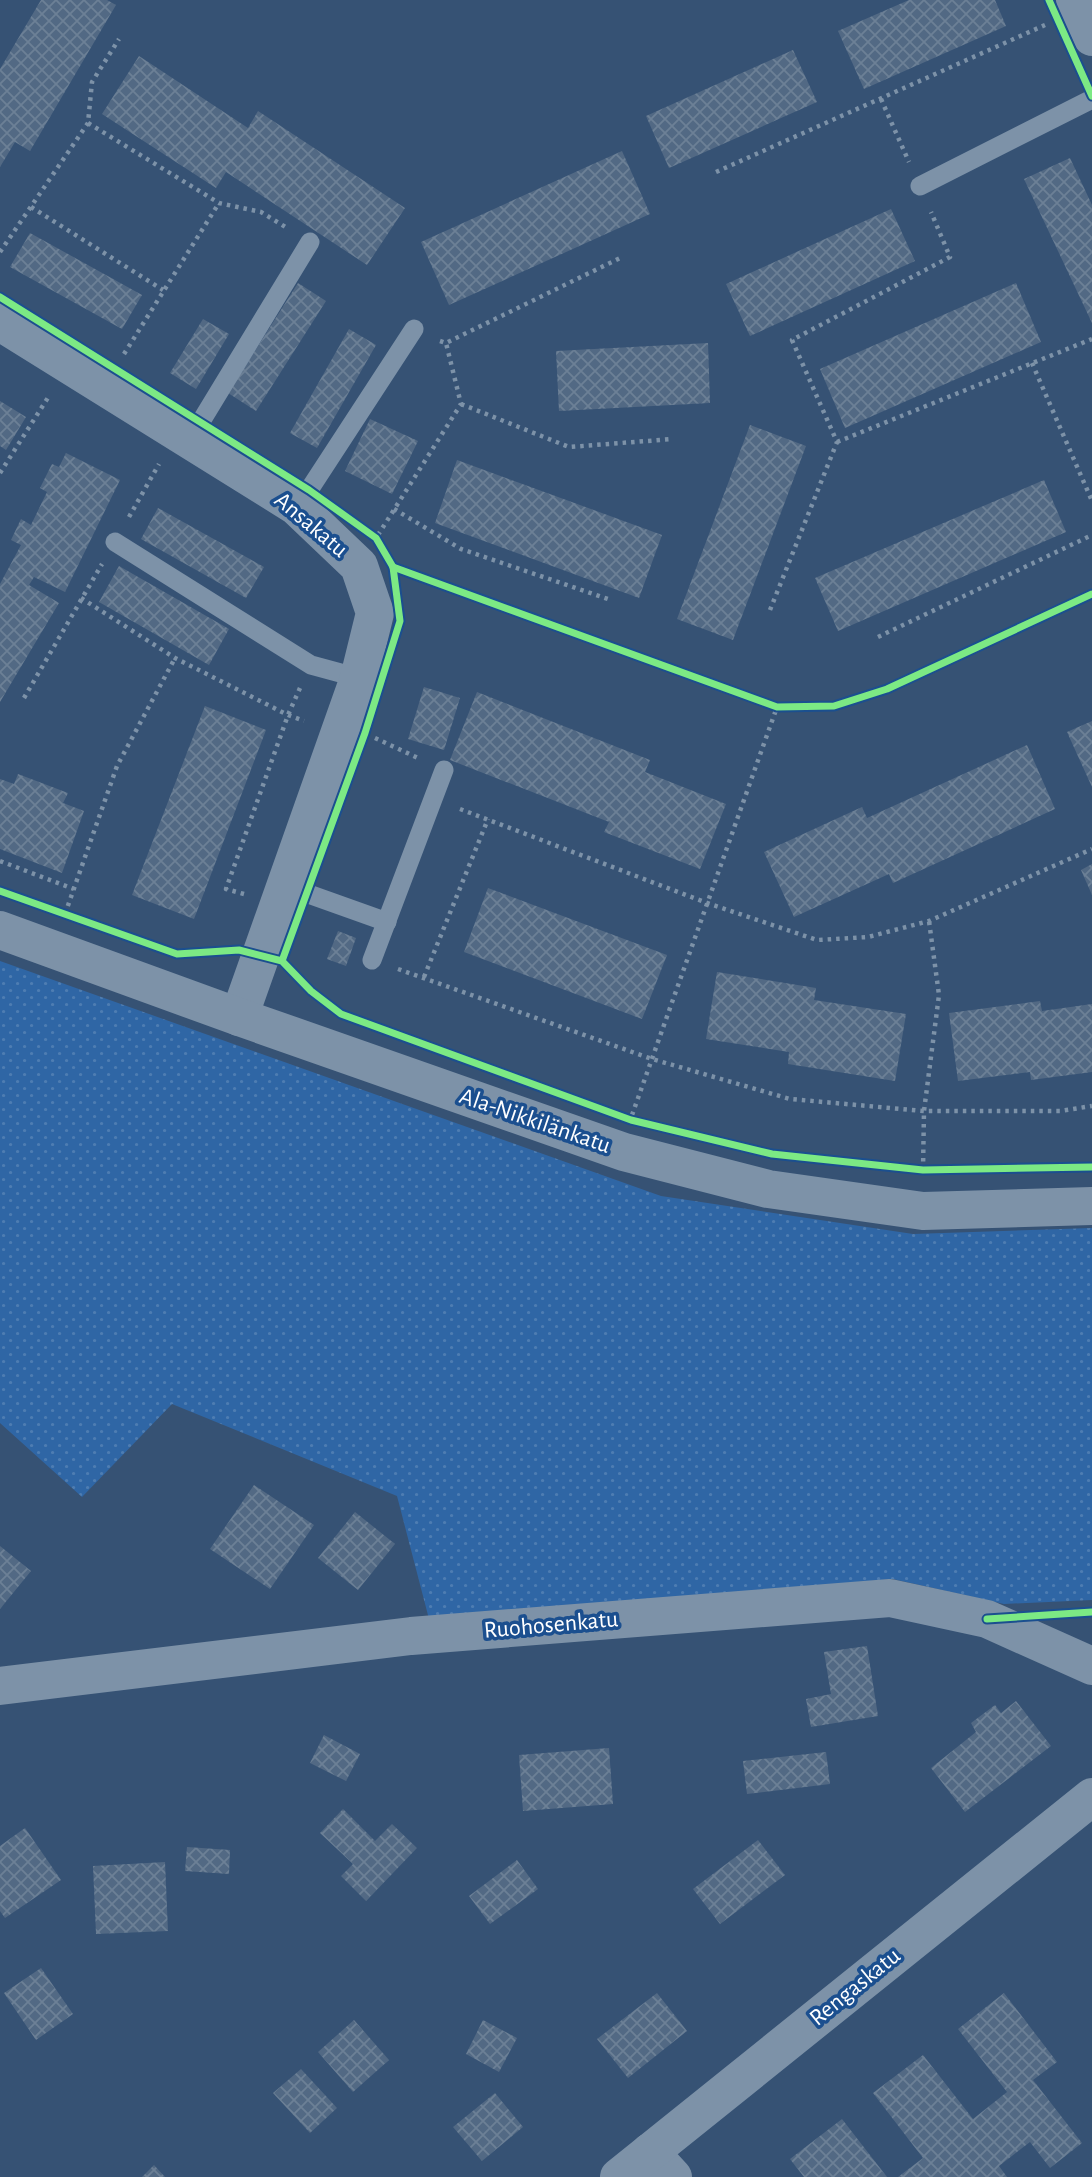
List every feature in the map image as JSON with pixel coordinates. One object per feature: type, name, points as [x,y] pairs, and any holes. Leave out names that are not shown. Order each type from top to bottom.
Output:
[{"type":"street","points":[[1075,0],[1092,37]]},
{"type":"street","name":"Ansakatu","points":[[0,322],[296,506],[359,566],[376,613],[359,678],[239,1017]]},
{"type":"street","name":"Ala-Nikkilänkatu","points":[[0,930],[624,1152],[768,1189],[923,1211],[1092,1206]]},
{"type":"street","name":"Ruohosenkatu","points":[[0,1686],[411,1636],[890,1598],[987,1619],[1092,1666]]},
{"type":"street","name":"Rengaskatu","points":[[619,2177],[661,2164],[1092,1797]]},
{"type":"lane","points":[[920,186],[1092,100]]},
{"type":"lane","points":[[187,438],[207,411],[310,242]]},
{"type":"lane","points":[[296,506],[414,329]]},
{"type":"lane","points":[[115,542],[311,665],[359,678]]},
{"type":"lane","points":[[372,960],[444,770]]},
{"type":"lane","points":[[282,896],[387,922]]},
{"type":"path","points":[[716,172],[1045,24]]},
{"type":"path","points":[[0,252],[88,123],[92,82],[119,39]]},
{"type":"path","points":[[770,610],[837,442],[792,340],[950,257],[881,99]]},
{"type":"path","points":[[88,123],[219,203],[261,212],[310,242]]},
{"type":"path","points":[[121,358],[219,203]]},
{"type":"path","points":[[31,206],[164,290]]},
{"type":"path","points":[[414,329],[446,343],[620,258]]},
{"type":"path","points":[[837,442],[1092,339]]},
{"type":"path","points":[[376,538],[461,404],[446,343]]},
{"type":"path","points":[[1032,363],[1090,491],[1092,501]]},
{"type":"path","points":[[0,473],[69,365]]},
{"type":"path","points":[[461,404],[569,447],[673,439]]},
{"type":"path","points":[[394,509],[461,549],[611,600]]},
{"type":"path","points":[[365,530],[376,538],[381,548]]},
{"type":"path","points":[[878,638],[1092,535]]},
{"type":"path","points":[[81,598],[175,658],[288,715],[339,734],[365,733],[444,770]]},
{"type":"path","points":[[65,915],[117,766],[175,658]]},
{"type":"path","points":[[282,896],[226,889],[288,715],[311,665]]},
{"type":"path","points":[[765,702],[778,707],[789,707]]},
{"type":"path","points":[[631,1119],[778,707]]},
{"type":"path","points":[[432,798],[707,903],[817,940],[868,937],[929,921],[1092,849]]},
{"type":"path","points":[[424,977],[488,819]]},
{"type":"path","points":[[0,861],[74,889]]},
{"type":"path","points":[[52,910],[77,919]]},
{"type":"path","points":[[923,1170],[924,1111],[939,995],[929,921]]},
{"type":"path","points":[[372,960],[652,1059],[790,1099],[924,1111],[1060,1111],[1092,1106]]},
{"type":"path","points":[[618,1115],[643,1123]]},
{"type":"path","points":[[909,1168],[937,1170]]},
{"type":"shaded area","points":[[0,961],[661,1196],[913,1234],[1092,1228],[1092,1600],[1004,1604],[893,1579],[429,1619],[397,1496],[172,1404],[82,1497],[0,1423]]},
{"type":"building","points":[[41,0],[107,0],[116,5],[30,151],[15,142],[0,167],[0,69]]},
{"type":"building","points":[[909,0],[995,0],[1006,26],[864,89],[838,31]]},
{"type":"building","points":[[793,50],[817,102],[669,168],[646,116]]},
{"type":"building","points":[[139,56],[248,128],[258,111],[405,208],[367,265],[226,172],[216,188],[102,114]]},
{"type":"building","points":[[622,151],[650,214],[449,305],[421,242]]},
{"type":"building","points":[[1070,158],[1092,205],[1092,323],[1024,179]]},
{"type":"building","points":[[891,209],[915,261],[750,336],[726,284]]},
{"type":"building","points":[[30,233],[142,295],[122,329],[10,267]]},
{"type":"building","points":[[298,283],[326,301],[256,411],[228,393]]},
{"type":"building","points":[[1016,283],[1041,342],[845,428],[820,369]]},
{"type":"building","points":[[203,319],[229,334],[196,389],[170,373]]},
{"type":"building","points":[[349,329],[376,345],[317,448],[290,433]]},
{"type":"building","points":[[708,343],[710,403],[559,411],[556,351]]},
{"type":"building","points":[[0,401],[26,417],[6,450],[0,446]]},
{"type":"building","points":[[370,419],[418,441],[392,494],[345,471]]},
{"type":"building","points":[[750,425],[806,446],[733,640],[677,619]]},
{"type":"building","points":[[66,453],[120,480],[65,592],[34,577],[29,585],[59,603],[0,702],[0,584],[21,545],[11,540],[21,519],[31,525],[47,492],[40,488],[52,464],[59,467]]},
{"type":"building","points":[[457,460],[662,535],[639,598],[435,523]]},
{"type":"building","points":[[1044,480],[1066,532],[838,631],[815,578]]},
{"type":"building","points":[[158,508],[264,567],[246,598],[141,539]]},
{"type":"building","points":[[119,566],[229,629],[209,665],[99,602]]},
{"type":"building","points":[[424,687],[460,698],[444,750],[408,739]]},
{"type":"building","points":[[477,692],[650,760],[645,772],[726,804],[700,869],[604,832],[609,822],[450,760]]},
{"type":"building","points":[[205,706],[266,730],[194,919],[132,895]]},
{"type":"building","points":[[1092,721],[1092,787],[1067,732]]},
{"type":"building","points":[[1027,745],[1055,809],[893,883],[889,874],[794,917],[764,852],[862,807],[867,818]]},
{"type":"building","points":[[18,774],[68,793],[63,803],[84,811],[62,873],[0,849],[0,779],[14,784]]},
{"type":"building","points":[[1092,864],[1092,895],[1081,870]]},
{"type":"building","points":[[488,888],[667,955],[642,1019],[464,952]]},
{"type":"building","points":[[338,931],[356,938],[346,966],[327,959]]},
{"type":"building","points":[[717,972],[816,988],[814,1000],[906,1014],[895,1081],[788,1064],[789,1052],[706,1039]]},
{"type":"building","points":[[1040,1001],[1042,1011],[1092,1004],[1092,1072],[1031,1080],[1030,1072],[958,1081],[949,1013]]},
{"type":"building","points":[[254,1485],[314,1525],[270,1589],[210,1549]]},
{"type":"building","points":[[355,1512],[395,1544],[358,1590],[318,1558]]},
{"type":"building","points":[[0,1546],[31,1571],[0,1609]]},
{"type":"building","points":[[867,1646],[878,1716],[811,1727],[806,1699],[831,1694],[824,1652]]},
{"type":"building","points":[[1016,1701],[1051,1746],[965,1812],[931,1768],[976,1732],[971,1723],[995,1705],[1001,1713]]},
{"type":"building","points":[[324,1735],[360,1754],[346,1781],[310,1763]]},
{"type":"building","points":[[609,1748],[613,1804],[523,1811],[519,1755]]},
{"type":"building","points":[[826,1752],[830,1784],[747,1794],[743,1761]]},
{"type":"building","points":[[343,1809],[375,1841],[392,1824],[417,1848],[366,1901],[341,1876],[353,1864],[320,1833]]},
{"type":"building","points":[[25,1828],[61,1880],[5,1918],[0,1911],[0,1846]]},
{"type":"building","points":[[758,1840],[785,1875],[720,1924],[693,1889]]},
{"type":"building","points":[[187,1847],[230,1850],[229,1874],[185,1871]]},
{"type":"building","points":[[517,1860],[538,1889],[490,1924],[469,1896]]},
{"type":"building","points":[[165,1862],[168,1931],[96,1934],[93,1866]]},
{"type":"building","points":[[41,1968],[73,2014],[36,2040],[4,1993]]},
{"type":"building","points":[[657,1993],[687,2031],[628,2078],[597,2039]]},
{"type":"building","points":[[1004,1993],[1057,2062],[1033,2080],[1082,2143],[1050,2168],[1030,2142],[999,2166],[1007,2177],[898,2177],[923,2158],[873,2093],[923,2055],[973,2119],[1007,2092],[958,2029]]},
{"type":"building","points":[[354,2020],[389,2060],[353,2092],[318,2052]]},
{"type":"building","points":[[483,2020],[517,2038],[499,2072],[466,2054]]},
{"type":"building","points":[[301,2069],[337,2108],[310,2133],[273,2093]]},
{"type":"building","points":[[495,2093],[523,2127],[482,2161],[453,2127]]},
{"type":"building","points":[[842,2119],[887,2177],[804,2177],[790,2159]]},
{"type":"building","points":[[154,2165],[165,2177],[142,2177]]},
{"type":"cycle path","points":[[1049,0],[1092,96]]},
{"type":"cycle path","points":[[0,297],[309,490],[376,538],[393,567],[400,621],[365,733],[282,961]]},
{"type":"cycle path","points":[[393,567],[777,707],[834,706],[887,689],[1092,594]]},
{"type":"cycle path","points":[[0,891],[177,954],[239,950],[282,961],[311,991],[341,1014],[631,1120],[772,1154],[923,1170],[1092,1167]]},
{"type":"cycle path","points":[[987,1619],[1092,1612]]}]
